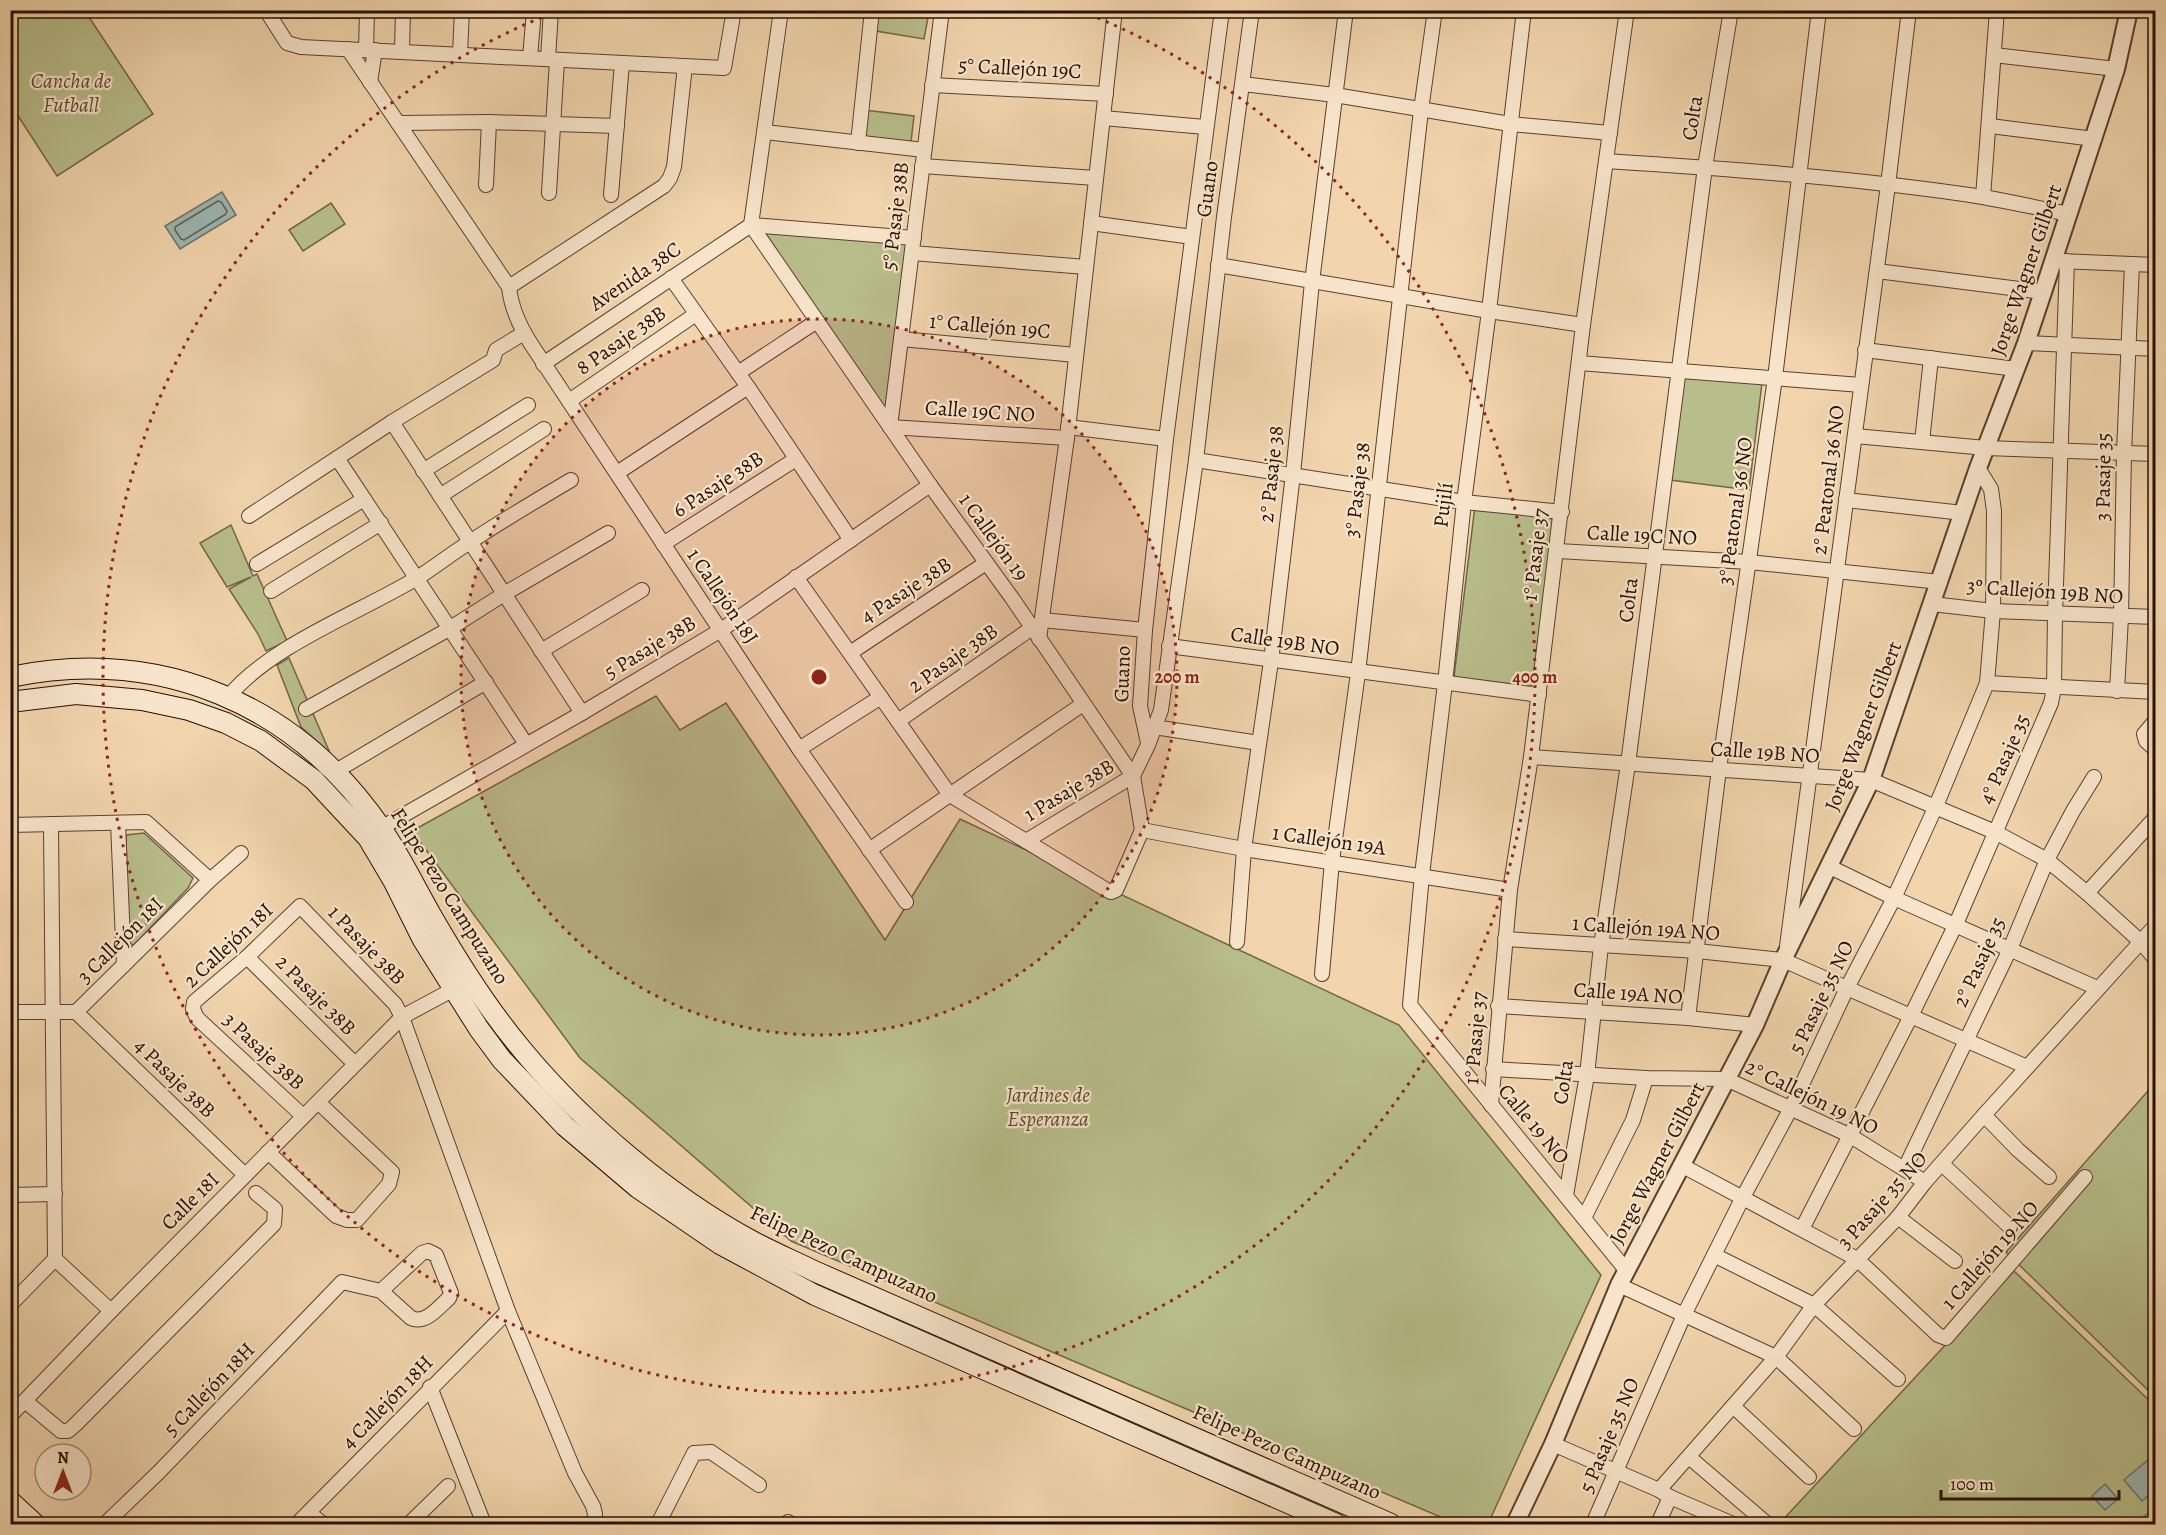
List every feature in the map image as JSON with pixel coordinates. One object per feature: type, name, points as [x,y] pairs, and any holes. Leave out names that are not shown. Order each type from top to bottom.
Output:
[{"type":"main road","name":"Felipe Pezo Campuzano","points":[[10,677],[57,671],[128,672],[161,676],[228,697],[285,728],[336,771],[381,828],[408,870],[446,942],[522,1050],[555,1088],[624,1152],[681,1196],[749,1240],[814,1271],[1391,1524]]},
{"type":"main road","name":"Felipe Pezo Campuzano","points":[[10,702],[76,694],[142,700],[189,710],[226,723],[261,741],[314,780],[368,838],[394,882],[423,940],[478,1029],[502,1060],[565,1125],[638,1188],[720,1244],[815,1295],[1336,1524]]},
{"type":"main road","points":[[10,1501],[35,1524]]},
{"type":"street","points":[[266,11],[367,10],[370,82]]},
{"type":"street","points":[[402,52],[403,10]]},
{"type":"street","points":[[460,54],[462,10]]},
{"type":"street","points":[[530,58],[534,10]]},
{"type":"street","points":[[549,193],[553,59],[551,10]]},
{"type":"street","points":[[266,11],[287,43],[301,47],[724,68],[734,10]]},
{"type":"street","points":[[781,10],[751,225],[914,238]]},
{"type":"street","points":[[858,143],[872,10]]},
{"type":"street","name":"5° Pasaje 38B","points":[[890,427],[942,10]]},
{"type":"street","points":[[1115,10],[1067,433],[1038,629],[1145,630]]},
{"type":"street","name":"Guano","points":[[1148,745],[1140,706],[1145,630],[1166,439],[1222,10]]},
{"type":"street","name":"Guano","points":[[1148,745],[1161,710],[1196,460],[1218,265],[1252,10]]},
{"type":"street","name":"2° Pasaje 38","points":[[1237,942],[1244,849],[1271,661],[1312,282],[1347,10]]},
{"type":"street","name":"3° Pasaje 38","points":[[1322,974],[1332,861],[1358,673],[1421,110],[1435,10]]},
{"type":"street","name":"Pujilí","points":[[1410,1005],[1422,875],[1464,502],[1524,10]]},
{"type":"street","name":"1° Pasaje 37","points":[[1491,1105],[1510,890],[1531,757],[1558,551],[1579,363],[1627,10]]},
{"type":"street","name":"Colta","points":[[1566,1195],[1587,1075],[1601,946],[1628,764],[1705,167],[1731,10]]},
{"type":"street","name":"3° Peatonal 36 NO","points":[[1688,1018],[1719,769],[1775,378],[1820,10]]},
{"type":"street","name":"2° Peatonal 36 NO","points":[[1785,957],[1877,271],[1909,10]]},
{"type":"street","points":[[1983,197],[1997,10]]},
{"type":"street","name":"Jorge Wagner Gilbert","points":[[1515,1524],[1553,1444],[1623,1277],[1755,1025],[1785,957],[1871,780],[1978,468],[2043,292],[2061,261],[2068,214],[2116,69],[2129,10]]},
{"type":"street","points":[[348,49],[509,287],[664,186],[674,167],[685,66]]},
{"type":"street","points":[[1994,55],[2116,69]]},
{"type":"street","points":[[611,195],[622,63]]},
{"type":"street","points":[[1242,84],[1335,95],[1510,124],[1610,133]]},
{"type":"street","name":"5° Callejón 19C","points":[[932,85],[1106,94]]},
{"type":"street","points":[[1103,118],[1206,127]]},
{"type":"street","points":[[398,123],[489,122],[617,126]]},
{"type":"street","points":[[486,185],[489,122]]},
{"type":"street","points":[[1990,126],[2094,139]]},
{"type":"street","points":[[765,132],[924,150]]},
{"type":"street","points":[[1606,161],[1705,167],[1888,185],[1983,197],[2068,214]]},
{"type":"street","points":[[922,166],[1096,178]]},
{"type":"street","points":[[1091,223],[1192,237]]},
{"type":"street","name":"Avenida 38C","points":[[543,364],[751,225]]},
{"type":"street","name":"1 Callejón 19","points":[[751,225],[930,485],[986,563],[1038,629],[1083,704],[1133,776],[1142,830]]},
{"type":"street","points":[[912,253],[1086,267]]},
{"type":"street","points":[[2061,261],[2156,265]]},
{"type":"street","name":"4° Pasaje 35","points":[[1802,1229],[1956,924],[2051,704],[2054,688],[2064,345],[2061,261]]},
{"type":"street","name":"3 Pasaje 35","points":[[2117,691],[2132,264]]},
{"type":"street","points":[[1218,265],[1584,325]]},
{"type":"street","points":[[1877,271],[2043,292]]},
{"type":"street","points":[[670,278],[748,387],[851,540]]},
{"type":"street","name":"1 Callejón 18J","points":[[509,287],[510,302],[524,333],[543,364],[799,749],[906,902]]},
{"type":"street","name":"8 Pasaje 38B","points":[[569,401],[696,314]]},
{"type":"street","points":[[738,373],[817,321]]},
{"type":"street","points":[[249,516],[392,422],[493,360],[496,350],[524,333]]},
{"type":"street","name":"1° Callejón 19C","points":[[901,339],[1076,355]]},
{"type":"street","points":[[2026,343],[2156,349]]},
{"type":"street","points":[[1865,350],[2016,369]]},
{"type":"street","points":[[1922,442],[1931,358]]},
{"type":"street","points":[[1579,363],[1861,384]]},
{"type":"street","points":[[617,473],[748,387]]},
{"type":"street","points":[[423,471],[528,405]]},
{"type":"street","points":[[392,422],[582,712]]},
{"type":"street","name":"Calle 19C NO","points":[[890,427],[1166,439]]},
{"type":"street","points":[[441,496],[544,429]]},
{"type":"street","points":[[1855,436],[1986,448],[2156,454]]},
{"type":"street","points":[[337,458],[526,744]]},
{"type":"street","name":"6 Pasaje 38B","points":[[663,544],[796,459]]},
{"type":"street","name":"Calle 19C NO","points":[[1196,460],[1464,502],[1562,512]]},
{"type":"street","name":"5 Pasaje 35 NO","points":[[1593,1524],[1684,1315],[1791,1108],[1847,988],[1894,898],[1936,806],[1987,683],[1993,611],[1994,499],[1991,489],[1978,468]]},
{"type":"street","points":[[228,697],[241,682],[283,652],[417,578],[470,542],[571,480]]},
{"type":"street","name":"5 Pasaje 38B","points":[[381,828],[720,630],[930,485]]},
{"type":"street","points":[[257,564],[364,499]]},
{"type":"street","points":[[1846,500],[1963,513]]},
{"type":"street","points":[[271,591],[381,523]]},
{"type":"street","points":[[306,709],[449,629],[608,533]]},
{"type":"street","name":"Calle 19C NO","points":[[1558,551],[1749,562],[1940,582]]},
{"type":"street","name":"4 Pasaje 38B","points":[[850,653],[986,563]]},
{"type":"street","points":[[796,577],[950,795],[1108,891],[1116,890],[1142,830]]},
{"type":"street","points":[[541,651],[642,590]]},
{"type":"street","name":"3º Callejón 19B NO","points":[[1932,604],[1993,611],[2156,617]]},
{"type":"street","name":"2 Pasaje 38B","points":[[898,721],[1038,629]]},
{"type":"street","name":"Calle 19B NO","points":[[1169,646],[1358,673],[1539,695]]},
{"type":"street","points":[[336,771],[486,682]]},
{"type":"street","points":[[1987,683],[2156,692]]},
{"type":"street","points":[[799,749],[881,697]]},
{"type":"street","points":[[869,850],[1083,704]]},
{"type":"street","points":[[2151,725],[2144,737],[2156,750]]},
{"type":"street","points":[[1155,727],[1259,743]]},
{"type":"street","points":[[1133,776],[1148,745]]},
{"type":"street","name":"Calle 19B NO","points":[[1531,757],[1871,780],[1995,832],[2047,860],[2087,893],[2156,960]]},
{"type":"street","name":"1 Pasaje 38B","points":[[1026,841],[1133,776]]},
{"type":"street","name":"2° Pasaje 35","points":[[1905,1168],[2010,949],[2047,860],[2094,777]]},
{"type":"street","points":[[2087,893],[2156,817]]},
{"type":"street","points":[[10,825],[146,822],[210,880]]},
{"type":"street","points":[[118,823],[124,965]]},
{"type":"street","points":[[10,1305],[55,1259],[51,824]]},
{"type":"street","name":"1 Callejón 19A","points":[[1142,830],[1244,849],[1510,890]]},
{"type":"street","name":"3 Callejón 18I","points":[[10,1012],[76,1012],[210,880],[241,853]]},
{"type":"street","points":[[1830,867],[1894,898],[2097,988]]},
{"type":"street","name":"1 Pasaje 38B","points":[[300,906],[395,1004],[402,1017],[508,1311],[574,1473],[593,1506],[596,1514],[594,1524]]},
{"type":"street","name":"2 Callejón 18I","points":[[197,1018],[193,1009],[194,1002],[247,957],[300,906]]},
{"type":"street","name":"3 Pasaje 35 NO","points":[[1664,1493],[1689,1457],[1776,1357],[1814,1305],[1898,1217],[1925,1182],[2027,1066],[2156,926]]},
{"type":"street","name":"1 Callejón 19A NO","points":[[1505,939],[1785,957]]},
{"type":"street","name":"2 Pasaje 38B","points":[[247,957],[355,1064]]},
{"type":"street","points":[[1785,957],[1847,988],[2027,1066]]},
{"type":"street","name":"Calle 18I","points":[[10,1416],[402,1017],[454,989]]},
{"type":"street","name":"Calle 19 NO","points":[[1410,1005],[1566,1195],[1623,1277],[1684,1315],[1776,1357],[1854,1429]]},
{"type":"street","name":"Calle 19A NO","points":[[1498,1006],[1688,1018],[1755,1025]]},
{"type":"street","name":"4 Pasaje 38B","points":[[76,1012],[245,1175]]},
{"type":"street","name":"3 Pasaje 38B","points":[[197,1018],[303,1116]]},
{"type":"street","name":"2° Callejón 19 NO","points":[[1493,1069],[1646,1078],[1726,1079],[1849,1135],[1925,1182]]},
{"type":"street","points":[[1584,1218],[1633,1120],[1646,1078]]},
{"type":"street","points":[[268,1152],[336,1216],[347,1220],[357,1220],[389,1184],[392,1172],[318,1102]]},
{"type":"street","points":[[1984,1115],[2018,1150],[2049,1177]]},
{"type":"street","points":[[1942,1164],[2010,1227]]},
{"type":"street","name":"1 Callejón 19 NO","points":[[1682,1165],[1857,1259],[1938,1335],[1946,1338],[2085,1177]]},
{"type":"street","points":[[25,1401],[61,1431],[68,1431],[75,1425],[274,1224],[275,1209],[256,1193]]},
{"type":"street","points":[[10,1195],[54,1194]]},
{"type":"street","points":[[1898,1217],[1955,1261]]},
{"type":"street","points":[[428,1251],[436,1255],[451,1293],[449,1298],[423,1320],[417,1320],[411,1318],[381,1291],[422,1253],[428,1251]]},
{"type":"street","points":[[1714,1255],[1814,1305],[1898,1379]]},
{"type":"street","points":[[55,1259],[111,1311]]},
{"type":"street","name":"5 Callejón 18H","points":[[105,1524],[159,1472],[342,1281],[381,1291]]},
{"type":"street","name":"4 Callejón 18H","points":[[297,1524],[508,1311]]},
{"type":"street","points":[[430,1388],[484,1524]]},
{"type":"street","points":[[1733,1406],[1809,1477]]},
{"type":"street","points":[[1553,1444],[1732,1524]]},
{"type":"street","points":[[658,1524],[694,1453],[711,1452],[759,1485]]},
{"type":"street","points":[[1689,1457],[1765,1522],[1764,1524]]},
{"type":"street","points":[[409,1524],[448,1486]]},
{"type":"street","points":[[1659,1524],[1664,1493]]},
{"type":"street","points":[[309,1513],[323,1524]]},
{"type":"green space","name":"Cancha de Futball","points":[[11,10],[85,11],[153,114],[57,176],[11,105]]},
{"type":"green space","points":[[921,10],[929,12],[924,39],[876,31],[877,11]]},
{"type":"green space","points":[[864,110],[914,116],[911,142],[862,136]]},
{"type":"green space","points":[[331,203],[345,224],[303,251],[289,230]]},
{"type":"green space","points":[[761,229],[909,241],[887,416]]},
{"type":"green space","points":[[1683,375],[1762,383],[1749,490],[1670,480]]},
{"type":"green space","points":[[1475,506],[1559,520],[1537,687],[1454,677]]},
{"type":"green space","points":[[231,525],[253,576],[257,574],[287,641],[266,651],[258,634],[229,589],[251,577],[227,587],[200,543]]},
{"type":"green space","points":[[289,658],[330,753],[301,727],[277,665]]},
{"type":"green space","name":"Jardines de Esperanza","points":[[656,696],[680,730],[726,703],[885,940],[960,819],[1399,1025],[1601,1275],[1488,1524],[1457,1524],[791,1241],[580,1058],[412,831]]},
{"type":"green space","points":[[144,833],[193,878],[188,888],[134,945],[128,943],[126,835]]},
{"type":"green space","points":[[2155,1083],[2155,1397],[2006,1252]]},
{"type":"green space","points":[[2014,1271],[2155,1406],[2155,1508],[2134,1524],[1779,1524]]},
{"type":"water","points":[[222,192],[236,215],[180,249],[165,226]]},
{"type":"water","points":[[2155,1454],[2155,1490],[2142,1501],[2124,1480]]},
{"type":"water","points":[[2105,1484],[2118,1499],[2105,1510],[2092,1496]]}]
